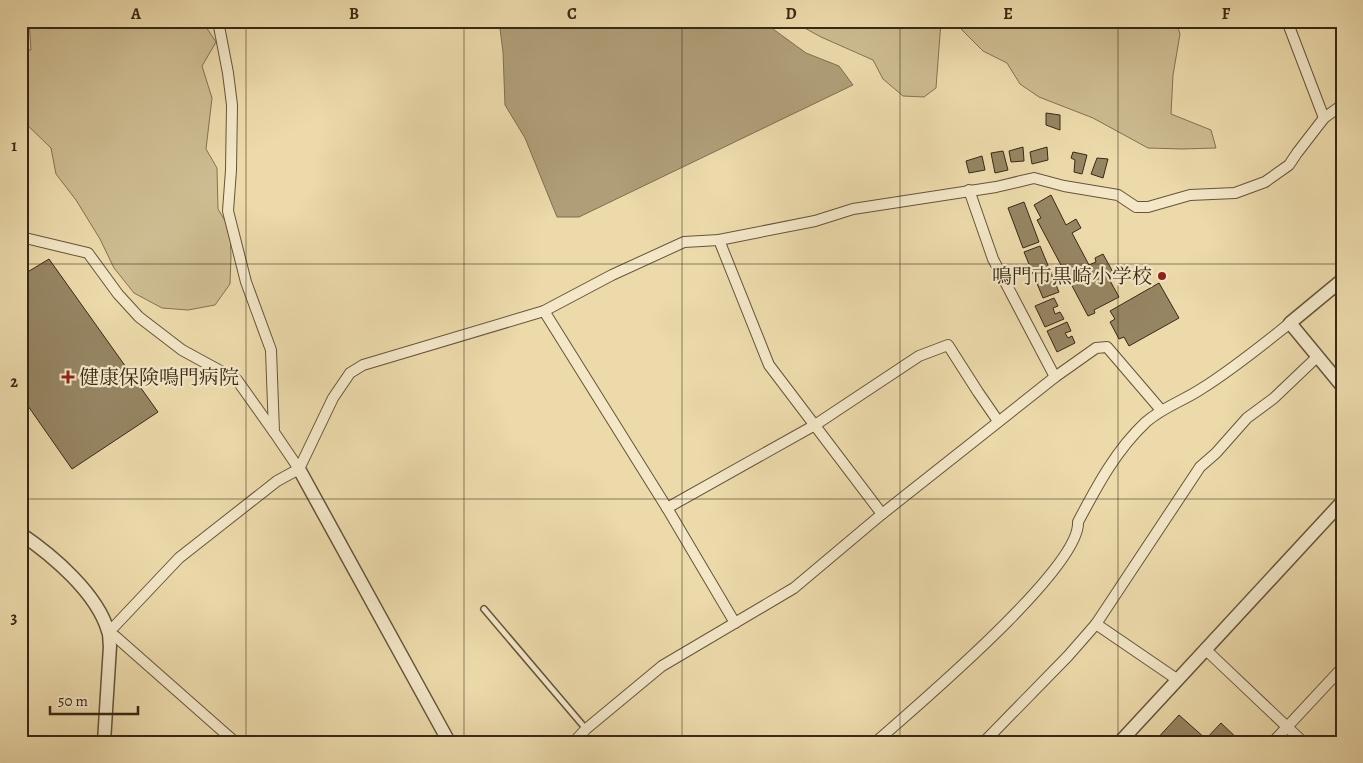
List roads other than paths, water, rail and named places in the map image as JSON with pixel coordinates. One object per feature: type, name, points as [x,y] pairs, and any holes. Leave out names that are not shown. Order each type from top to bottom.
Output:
[{"type":"street","points":[[218,21],[232,105],[228,211],[235,245],[246,282],[272,350],[274,432]]},
{"type":"street","points":[[1287,21],[1324,118]]},
{"type":"street","points":[[109,632],[179,558],[278,481],[299,469],[333,398],[350,373],[363,365],[544,311],[612,275],[684,242],[719,240],[815,221],[853,209],[996,187],[1034,178],[1064,186],[1118,195],[1136,207],[1148,207],[1190,195],[1234,193],[1265,182],[1289,166],[1297,152],[1324,118],[1340,109]]},
{"type":"street","points":[[969,190],[993,259],[1055,377]]},
{"type":"street","points":[[21,237],[88,253],[118,294],[140,317],[182,350],[237,380],[299,469],[449,742]]},
{"type":"street","points":[[719,240],[769,365],[882,514]]},
{"type":"street","points":[[876,742],[978,651],[1038,588],[1068,550],[1078,529],[1078,522],[1114,458],[1145,423],[1161,410],[1226,373],[1342,280]]},
{"type":"street","points":[[544,311],[667,508],[734,623]]},
{"type":"street","points":[[1290,323],[1342,386]]},
{"type":"street","points":[[667,508],[815,425],[919,356],[948,345],[998,421]]},
{"type":"street","points":[[574,742],[586,729],[662,666],[794,588],[882,514],[998,421],[1096,348],[1107,347],[1161,410]]},
{"type":"street","points":[[984,742],[1068,656],[1096,624],[1200,467],[1216,453],[1247,418],[1274,398],[1317,357]]},
{"type":"street","points":[[1120,742],[1342,502]]},
{"type":"street","points":[[21,534],[62,567],[91,597],[104,619],[109,632],[110,646],[104,742]]},
{"type":"street","points":[[1096,624],[1178,680]]},
{"type":"street","points":[[109,632],[116,636],[235,742]]},
{"type":"street","points":[[1205,649],[1303,742]]},
{"type":"street","points":[[1273,742],[1342,668]]},
{"type":"lane","points":[[484,609],[586,729]]},
{"type":"place","name":"鳴門市黒崎小学校","points":[[1162,276]]},
{"type":"place","name":"健康保険鳴門病院","points":[[68,377]]}]
